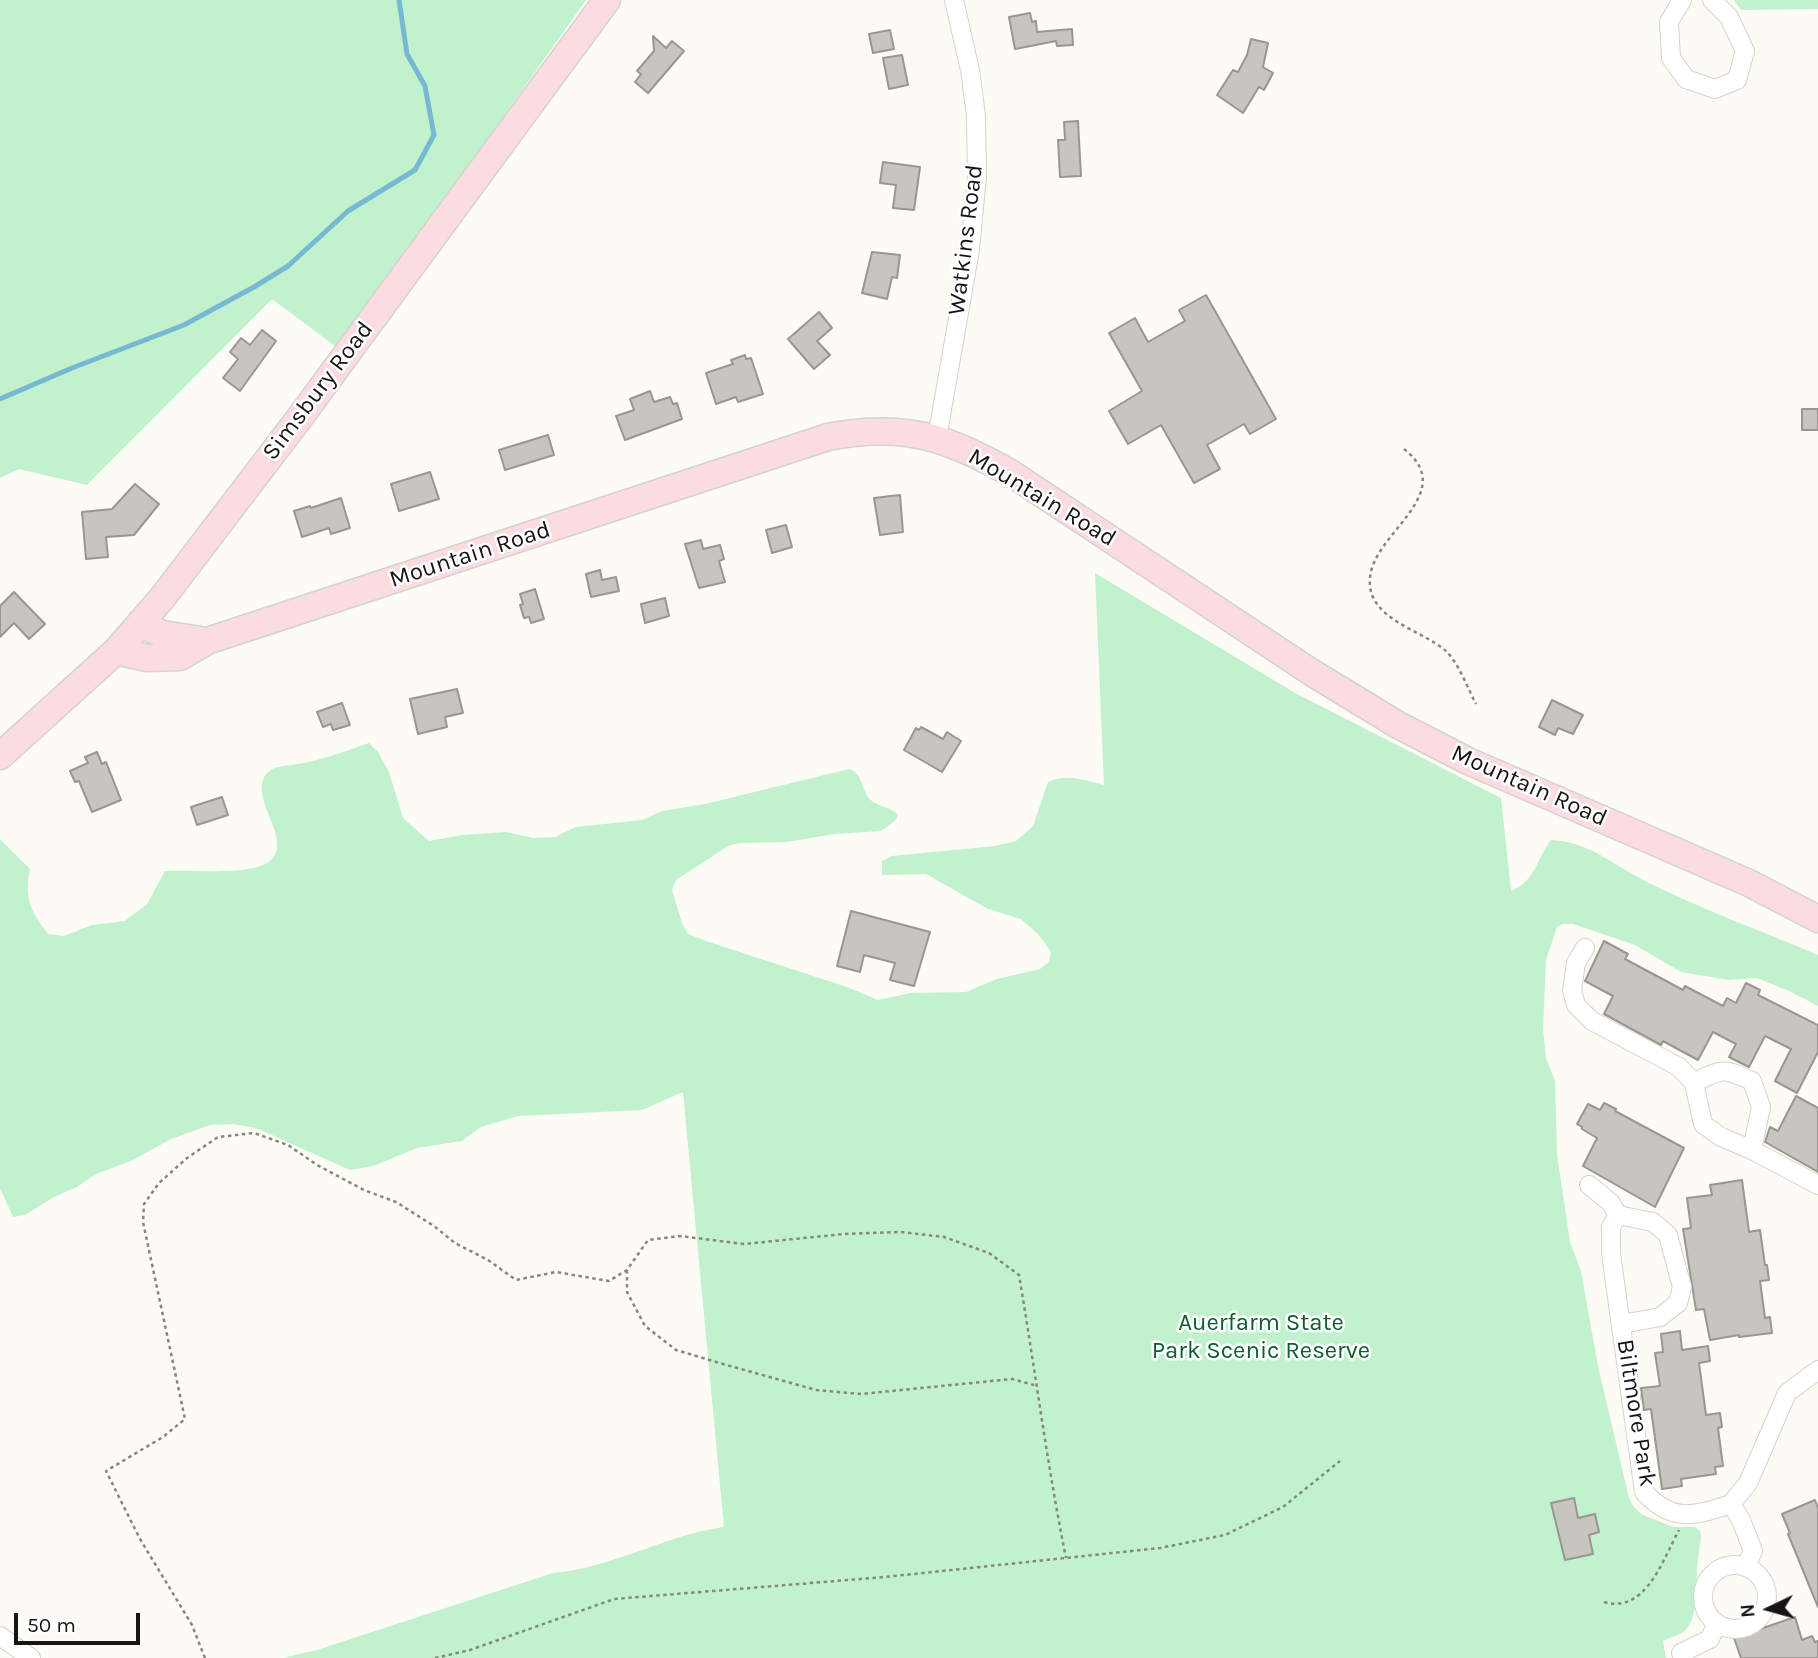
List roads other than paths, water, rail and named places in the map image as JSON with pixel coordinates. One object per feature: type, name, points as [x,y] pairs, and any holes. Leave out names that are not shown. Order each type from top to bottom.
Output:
[{"type":"main road","name":"Simsbury Road","points":[[0,757],[116,651],[163,597],[301,416],[607,0]]},
{"type":"main road","name":"Mountain Road","points":[[116,651],[147,658],[180,657],[207,641],[828,437],[877,430],[909,432],[937,438],[982,457],[1012,474],[1311,672],[1398,725],[1468,761],[1749,883],[1818,919]]},
{"type":"main road","name":"Mountain Road","points":[[139,623],[162,634],[207,641]]},
{"type":"street","name":"Watkins Road","points":[[937,438],[970,250],[978,176],[976,116],[970,69],[954,0]]},
{"type":"street","points":[[1682,0],[1669,22],[1671,58],[1686,79],[1715,89],[1737,79],[1745,51],[1730,17],[1712,0]]},
{"type":"street","points":[[1585,948],[1576,964],[1572,990],[1576,1005],[1592,1021],[1679,1067],[1694,1083],[1703,1124],[1721,1137],[1818,1185]]},
{"type":"street","points":[[1694,1083],[1717,1070],[1734,1072],[1752,1081],[1761,1107],[1752,1150]]},
{"type":"street","points":[[1589,1185],[1611,1203],[1618,1215]]},
{"type":"street","name":"Biltmore Park","points":[[1622,1324],[1660,1317],[1678,1303],[1682,1287],[1668,1235],[1653,1222],[1618,1215],[1611,1227],[1611,1254],[1644,1492],[1656,1505],[1682,1515],[1700,1515],[1731,1504]]},
{"type":"street","points":[[1745,1567],[1753,1551],[1741,1520],[1731,1504],[1748,1483],[1787,1393],[1818,1370]]},
{"type":"street","points":[[1725,1566],[1745,1567],[1762,1580],[1766,1590],[1767,1602],[1763,1612],[1757,1621],[1737,1630],[1716,1624],[1704,1608],[1704,1588],[1708,1578],[1725,1566]]},
{"type":"street","points":[[1681,1653],[1710,1639],[1716,1624]]},
{"type":"street","points":[[0,1636],[31,1658]]},
{"type":"waterway","points":[[0,399],[184,325],[254,287],[288,266],[348,211],[415,170],[434,135],[425,86],[407,54],[399,0]]},
{"type":"park label","name":"Auerfarm State Park Scenic Reserve","points":[[1261,1337]]}]
